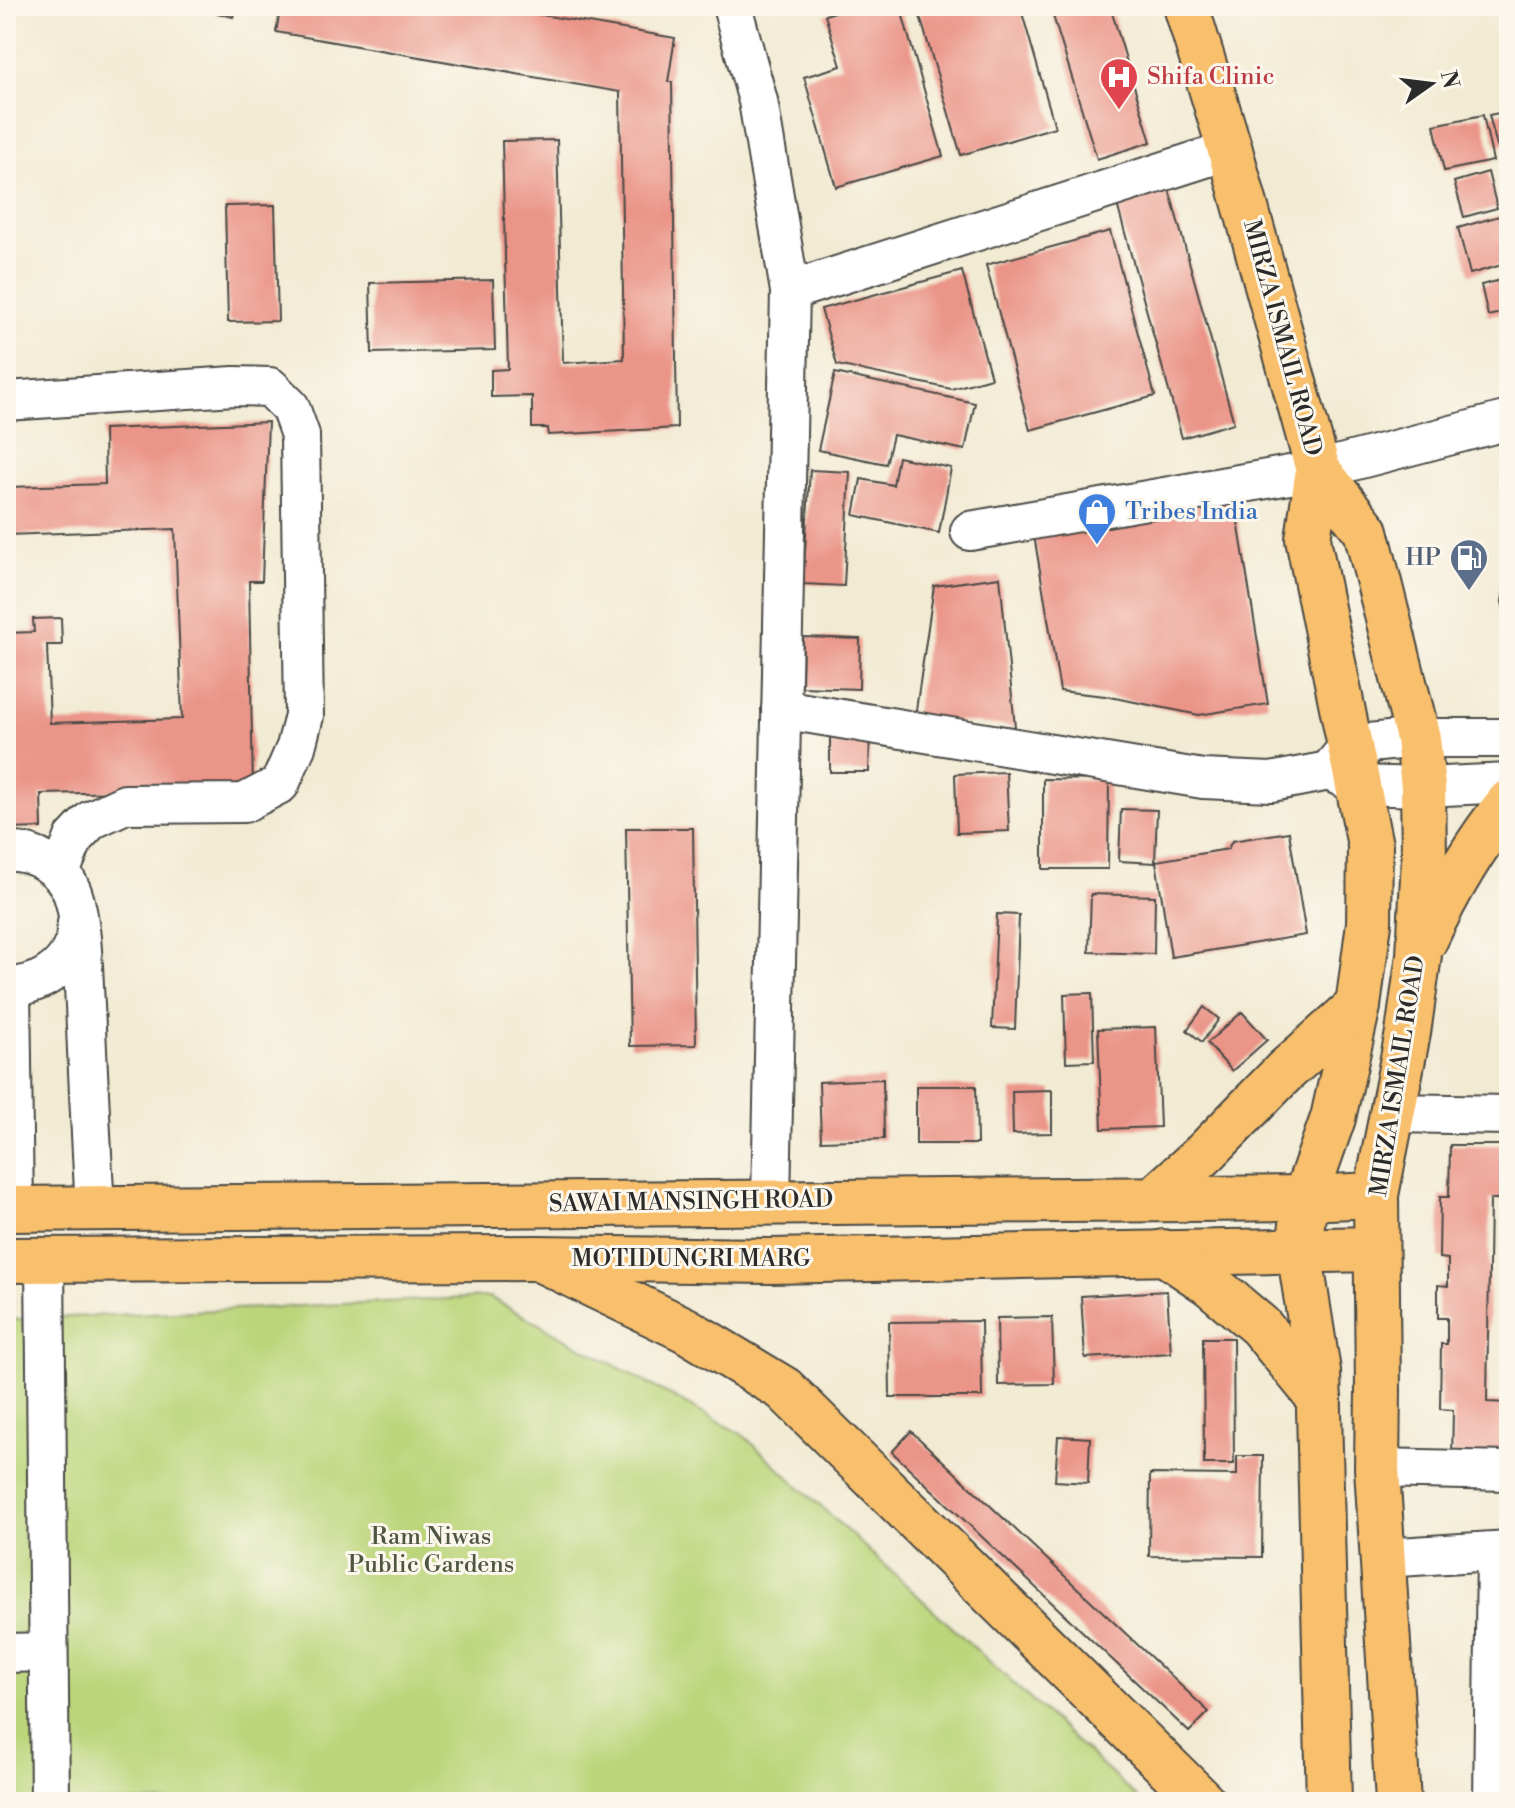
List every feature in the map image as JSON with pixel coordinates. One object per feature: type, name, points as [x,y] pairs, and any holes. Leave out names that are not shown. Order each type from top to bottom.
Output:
[{"type":"main road","name":"MIRZA ISMAIL ROAD","points":[[1186,6],[1230,150],[1318,470],[1366,531],[1418,738],[1423,787],[1424,857],[1419,955],[1408,1033],[1376,1195],[1377,1468],[1398,1802]]},
{"type":"main road","points":[[1318,470],[1308,539],[1346,767],[1370,845],[1369,923],[1358,1006],[1333,1118],[1305,1198],[1299,1250],[1318,1371],[1329,1802]]},
{"type":"main road","points":[[1419,955],[1464,866],[1509,802]]},
{"type":"main road","points":[[1155,1198],[1206,1152],[1284,1072],[1358,1006]]},
{"type":"main road","name":"SAWAI MANSINGH ROAD","points":[[10,1209],[1376,1195]]},
{"type":"main road","name":"MOTIDUNGRI MARG","points":[[25,1260],[537,1258],[770,1261],[1376,1249]]},
{"type":"main road","points":[[1163,1252],[1209,1283],[1260,1326],[1319,1398]]},
{"type":"main road","points":[[537,1258],[686,1330],[784,1389],[1203,1802]]},
{"type":"street","points":[[732,6],[758,101],[790,291],[771,1201]]},
{"type":"street","points":[[790,291],[1230,150]]},
{"type":"street","points":[[6,401],[234,386],[270,387],[290,407],[300,435],[304,716],[296,747],[280,784],[244,803],[125,804],[91,820],[74,838],[60,873]]},
{"type":"street","points":[[970,531],[1318,470],[1509,420]]},
{"type":"street","points":[[781,709],[1203,779],[1271,782],[1346,767],[1418,738],[1509,738]]},
{"type":"street","points":[[1346,767],[1423,787],[1509,783]]},
{"type":"street","points":[[6,852],[18,851],[41,859],[60,873],[73,893],[83,973],[95,1208]]},
{"type":"street","points":[[10,1209],[8,987],[22,987],[44,979],[63,963],[74,943],[78,916]]},
{"type":"street","points":[[1392,1113],[1509,1115]]},
{"type":"street","points":[[25,1260],[48,1652],[50,1802]]},
{"type":"street","points":[[1377,1468],[1509,1471]]},
{"type":"street","points":[[1383,1558],[1503,1550],[1493,1802]]},
{"type":"street","points":[[6,1653],[48,1652]]},
{"type":"green space","name":"Ram Niwas Public Gardens","points":[[489,1297],[743,1435],[1142,1802],[6,1802],[6,1320]]},
{"type":"building","points":[[191,6],[235,6],[233,17]]},
{"type":"building","points":[[281,6],[490,6],[675,38],[668,82],[672,82],[677,428],[548,435],[548,428],[532,428],[532,396],[491,397],[491,370],[508,369],[502,141],[557,140],[563,363],[624,359],[620,92],[276,32]]},
{"type":"building","points":[[856,6],[900,6],[943,156],[836,187],[804,77],[841,66],[825,15]]},
{"type":"building","points":[[917,6],[1020,6],[1055,127],[961,155]]},
{"type":"building","points":[[1050,6],[1110,6],[1151,142],[1097,159]]},
{"type":"building","points":[[1509,111],[1509,143],[1497,146],[1489,115]]},
{"type":"building","points":[[1483,115],[1493,161],[1444,171],[1434,125]]},
{"type":"building","points":[[1488,172],[1497,208],[1464,217],[1454,182]]},
{"type":"building","points":[[1167,182],[1234,423],[1182,438],[1115,197]]},
{"type":"building","points":[[275,205],[278,321],[228,322],[225,206]]},
{"type":"building","points":[[1506,214],[1509,263],[1470,274],[1458,228]]},
{"type":"building","points":[[1110,231],[1155,396],[1030,430],[986,265]]},
{"type":"building","points":[[962,271],[991,378],[951,389],[837,365],[821,309]]},
{"type":"building","points":[[1509,278],[1509,311],[1488,316],[1481,285]]},
{"type":"building","points":[[493,280],[495,350],[372,353],[370,283]]},
{"type":"building","points":[[835,373],[975,403],[965,450],[893,435],[886,464],[818,450]]},
{"type":"building","points":[[268,422],[262,581],[249,581],[253,789],[41,794],[42,828],[6,829],[6,633],[34,632],[33,619],[61,618],[62,645],[47,645],[50,723],[182,719],[175,529],[6,535],[6,440],[9,440],[9,487],[105,484],[104,429]]},
{"type":"building","points":[[1509,436],[1509,468],[1508,468],[1500,438]]},
{"type":"building","points":[[898,457],[951,468],[939,533],[854,515],[861,479],[893,485]]},
{"type":"building","points":[[810,470],[850,472],[844,586],[803,584]]},
{"type":"building","points":[[1234,497],[1268,704],[1199,715],[1105,696],[1060,691],[1033,529]]},
{"type":"building","points":[[1000,577],[1015,727],[915,717],[934,586]]},
{"type":"building","points":[[1509,587],[1508,624],[1502,602],[1504,590]]},
{"type":"building","points":[[803,637],[860,639],[859,689],[802,687]]},
{"type":"building","points":[[830,728],[870,728],[869,772],[830,772]]},
{"type":"building","points":[[1006,772],[1009,831],[957,833],[955,774]]},
{"type":"building","points":[[1043,779],[1109,780],[1108,869],[1043,869]]},
{"type":"building","points":[[1121,809],[1157,810],[1155,863],[1119,861]]},
{"type":"building","points":[[626,828],[693,828],[696,1045],[630,1046]]},
{"type":"building","points":[[1289,832],[1306,935],[1171,957],[1156,861],[1228,849],[1232,841]]},
{"type":"building","points":[[1091,894],[1155,896],[1154,954],[1089,952]]},
{"type":"building","points":[[997,914],[1019,915],[1015,1029],[992,1028]]},
{"type":"building","points":[[1092,993],[1094,1061],[1066,1062],[1064,994]]},
{"type":"building","points":[[1204,1007],[1219,1019],[1202,1042],[1187,1030]]},
{"type":"building","points":[[1242,1012],[1267,1040],[1232,1071],[1207,1043]]},
{"type":"building","points":[[1156,1027],[1160,1127],[1102,1129],[1098,1029]]},
{"type":"building","points":[[883,1079],[884,1139],[821,1141],[819,1082]]},
{"type":"building","points":[[916,1086],[976,1086],[977,1144],[916,1144]]},
{"type":"building","points":[[1052,1090],[1052,1133],[1013,1134],[1012,1091]]},
{"type":"building","points":[[1450,1145],[1509,1145],[1509,1199],[1490,1199],[1487,1402],[1509,1403],[1509,1461],[1452,1460],[1453,1410],[1440,1409],[1441,1344],[1447,1344],[1447,1318],[1438,1318],[1438,1285],[1448,1286],[1448,1259],[1439,1258],[1440,1197],[1449,1197]]},
{"type":"building","points":[[1167,1291],[1171,1353],[1085,1358],[1081,1296]]},
{"type":"building","points":[[1052,1317],[1054,1384],[998,1385],[997,1318]]},
{"type":"building","points":[[981,1321],[982,1397],[890,1397],[889,1322]]},
{"type":"building","points":[[1203,1338],[1233,1338],[1234,1464],[1204,1464]]},
{"type":"building","points":[[911,1431],[1209,1712],[1189,1732],[892,1452]]},
{"type":"building","points":[[1058,1436],[1090,1438],[1088,1483],[1055,1481]]},
{"type":"building","points":[[1237,1456],[1263,1456],[1262,1557],[1149,1556],[1150,1474],[1237,1475]]},
{"type":"place","name":"Shifa Clinic","points":[[1119,111]]},
{"type":"place","name":"Tribes India","points":[[1097,546]]},
{"type":"place","name":"HP","points":[[1469,592]]}]
